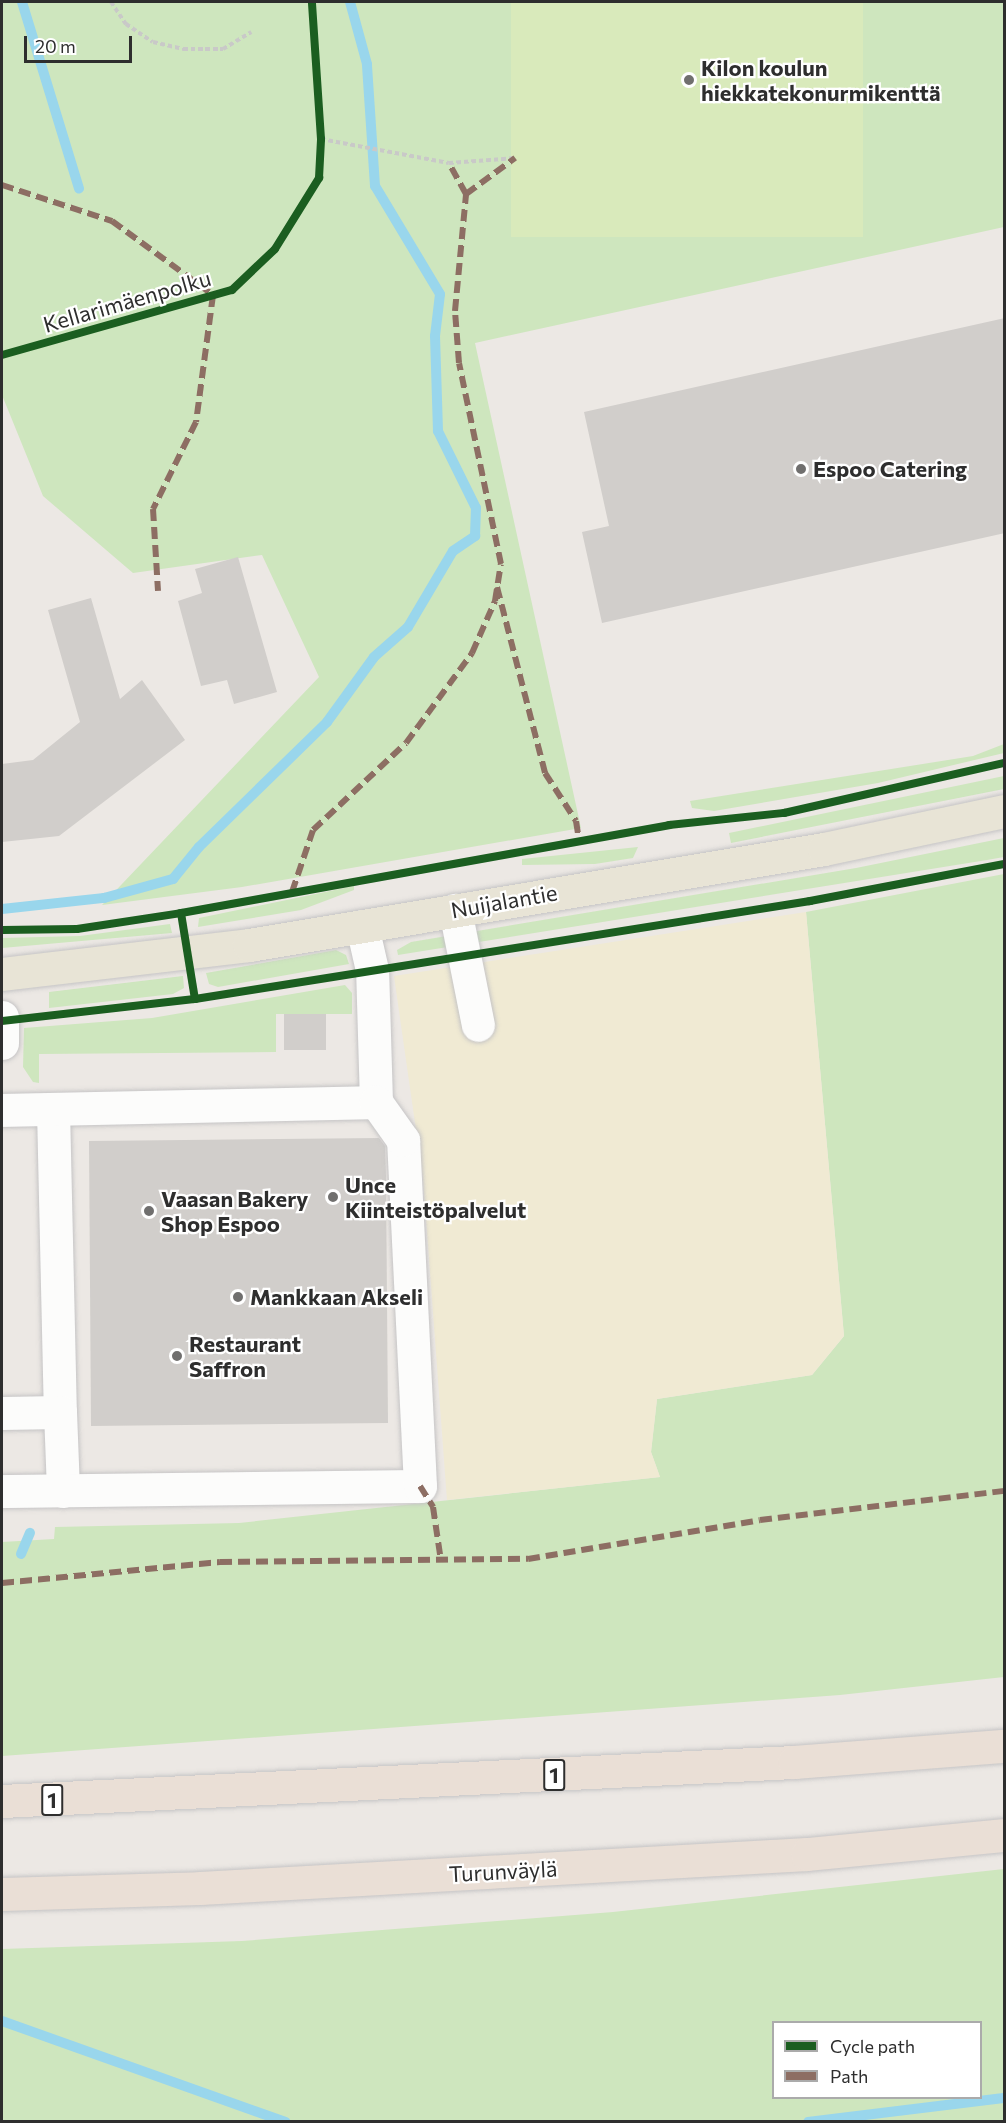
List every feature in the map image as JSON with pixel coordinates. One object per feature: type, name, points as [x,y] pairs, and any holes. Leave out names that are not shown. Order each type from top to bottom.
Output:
[{"type":"highway","name":"1","points":[[2,1801],[770,1763],[1005,1746]]},
{"type":"highway","name":"Turunväylä","points":[[2,1894],[200,1888],[795,1855],[1005,1835]]},
{"type":"main road","name":"Nuijalantie","points":[[2,974],[188,955],[824,849],[1005,811]]},
{"type":"lane","points":[[455,910],[478,1025]]},
{"type":"lane","points":[[2,1491],[420,1486],[403,1140],[376,1102],[372,970],[362,926]]},
{"type":"lane","points":[[2,1017],[2,1043]]},
{"type":"lane","points":[[2,1110],[376,1102]]},
{"type":"lane","points":[[53,1109],[63,1491]]},
{"type":"lane","points":[[2,1413],[60,1412]]},
{"type":"path","points":[[111,2],[126,24],[153,42],[183,49],[223,49],[251,32]]},
{"type":"path","points":[[320,128],[321,149]]},
{"type":"path","points":[[321,139],[449,163],[515,158]]},
{"type":"green space","points":[[2,2],[1004,2],[1004,227],[475,343],[581,828],[242,887],[102,905],[319,677],[262,555],[133,573],[43,496],[2,395]]},
{"type":"green space","name":"Kilon koulun hiekkatekonurmikenttä","points":[[511,2],[863,2],[863,237],[511,237]]},
{"type":"green space","points":[[1004,744],[1004,753],[878,783],[714,811],[692,808],[690,801],[973,756]]},
{"type":"green space","points":[[1004,776],[1004,789],[731,843],[729,833]]},
{"type":"green space","points":[[1004,838],[1004,857],[398,955],[397,950],[411,942],[856,868]]},
{"type":"green space","points":[[638,847],[633,858],[595,864],[522,865],[522,859]]},
{"type":"green space","points":[[1004,874],[1004,1677],[840,1695],[2,1756],[2,1542],[54,1539],[55,1527],[239,1523],[660,1477],[651,1452],[657,1399],[812,1375],[844,1336],[806,912]]},
{"type":"green space","points":[[354,886],[354,890],[301,910],[198,927],[199,918]]},
{"type":"green space","points":[[170,924],[172,933],[2,948],[2,938],[80,936]]},
{"type":"green space","points":[[336,950],[346,955],[349,964],[218,987],[209,984],[206,973]]},
{"type":"green space","points":[[183,976],[184,988],[173,994],[49,1008],[49,992]]},
{"type":"green space","points":[[345,985],[352,993],[352,1014],[276,1014],[276,1052],[39,1054],[39,1083],[33,1082],[23,1067],[24,1028],[152,1018]]},
{"type":"green space","points":[[1004,1869],[1004,2121],[2,2121],[2,1949],[242,1941],[613,1912]]},
{"type":"sand","points":[[806,912],[844,1336],[812,1375],[657,1399],[651,1452],[660,1477],[447,1500],[423,1179],[394,976]]},
{"type":"building","name":"Espoo Catering","points":[[1005,318],[1005,533],[602,623],[582,532],[609,526],[584,412]]},
{"type":"building","points":[[238,557],[277,692],[234,704],[227,680],[201,686],[178,601],[202,593],[195,569]]},
{"type":"building","points":[[91,598],[120,699],[142,680],[185,740],[59,836],[2,842],[2,764],[33,760],[80,722],[48,610]]},
{"type":"building","points":[[284,1014],[326,1014],[326,1050],[284,1050]]},
{"type":"building","points":[[379,1138],[385,1146],[386,1176],[388,1423],[91,1426],[89,1141]]},
{"type":"waterway","points":[[22,2],[79,188]]},
{"type":"waterway","points":[[2,909],[104,898],[173,879],[199,847],[327,722],[374,657],[408,627],[453,551],[475,536],[476,508],[438,431],[435,336],[440,294],[375,186],[367,64],[350,2]]},
{"type":"waterway","points":[[21,1554],[30,1533]]},
{"type":"waterway","points":[[2,2021],[286,2122]]},
{"type":"waterway","points":[[808,2122],[1004,2098]]},
{"type":"marked path","points":[[466,194],[515,158]]},
{"type":"marked path","points":[[292,892],[313,830],[406,743],[472,653],[495,601],[501,564],[459,363],[455,311],[466,194],[449,163]]},
{"type":"marked path","points":[[2,185],[112,221],[213,295],[196,422],[153,509],[158,591]]},
{"type":"marked path","points":[[497,587],[545,773],[576,821],[579,840]]},
{"type":"marked path","points":[[420,1486],[433,1507],[441,1561]]},
{"type":"marked path","points":[[2,1583],[220,1562],[528,1559],[760,1520],[1004,1491]]},
{"type":"cycle path","name":"Kellarimäenpolku","points":[[2,355],[232,290],[275,249],[319,178],[321,139],[312,2]]},
{"type":"cycle path","points":[[2,930],[77,929],[181,913],[669,825],[784,813],[1004,763]]},
{"type":"cycle path","points":[[2,1021],[195,999],[810,901],[1004,864]]},
{"type":"cycle path","points":[[181,913],[195,999]]},
{"type":"place","name":"Kilon koulun hiekkatekonurmikenttä","points":[[689,80]]},
{"type":"place","name":"Espoo Catering","points":[[801,469]]},
{"type":"place","name":"Unce Kiinteistöpalvelut","points":[[333,1197]]},
{"type":"place","name":"Vaasan Bakery Shop Espoo","points":[[149,1211]]},
{"type":"place","name":"Mankkaan Akseli","points":[[238,1297]]},
{"type":"place","name":"Restaurant Saffron","points":[[177,1356]]}]
